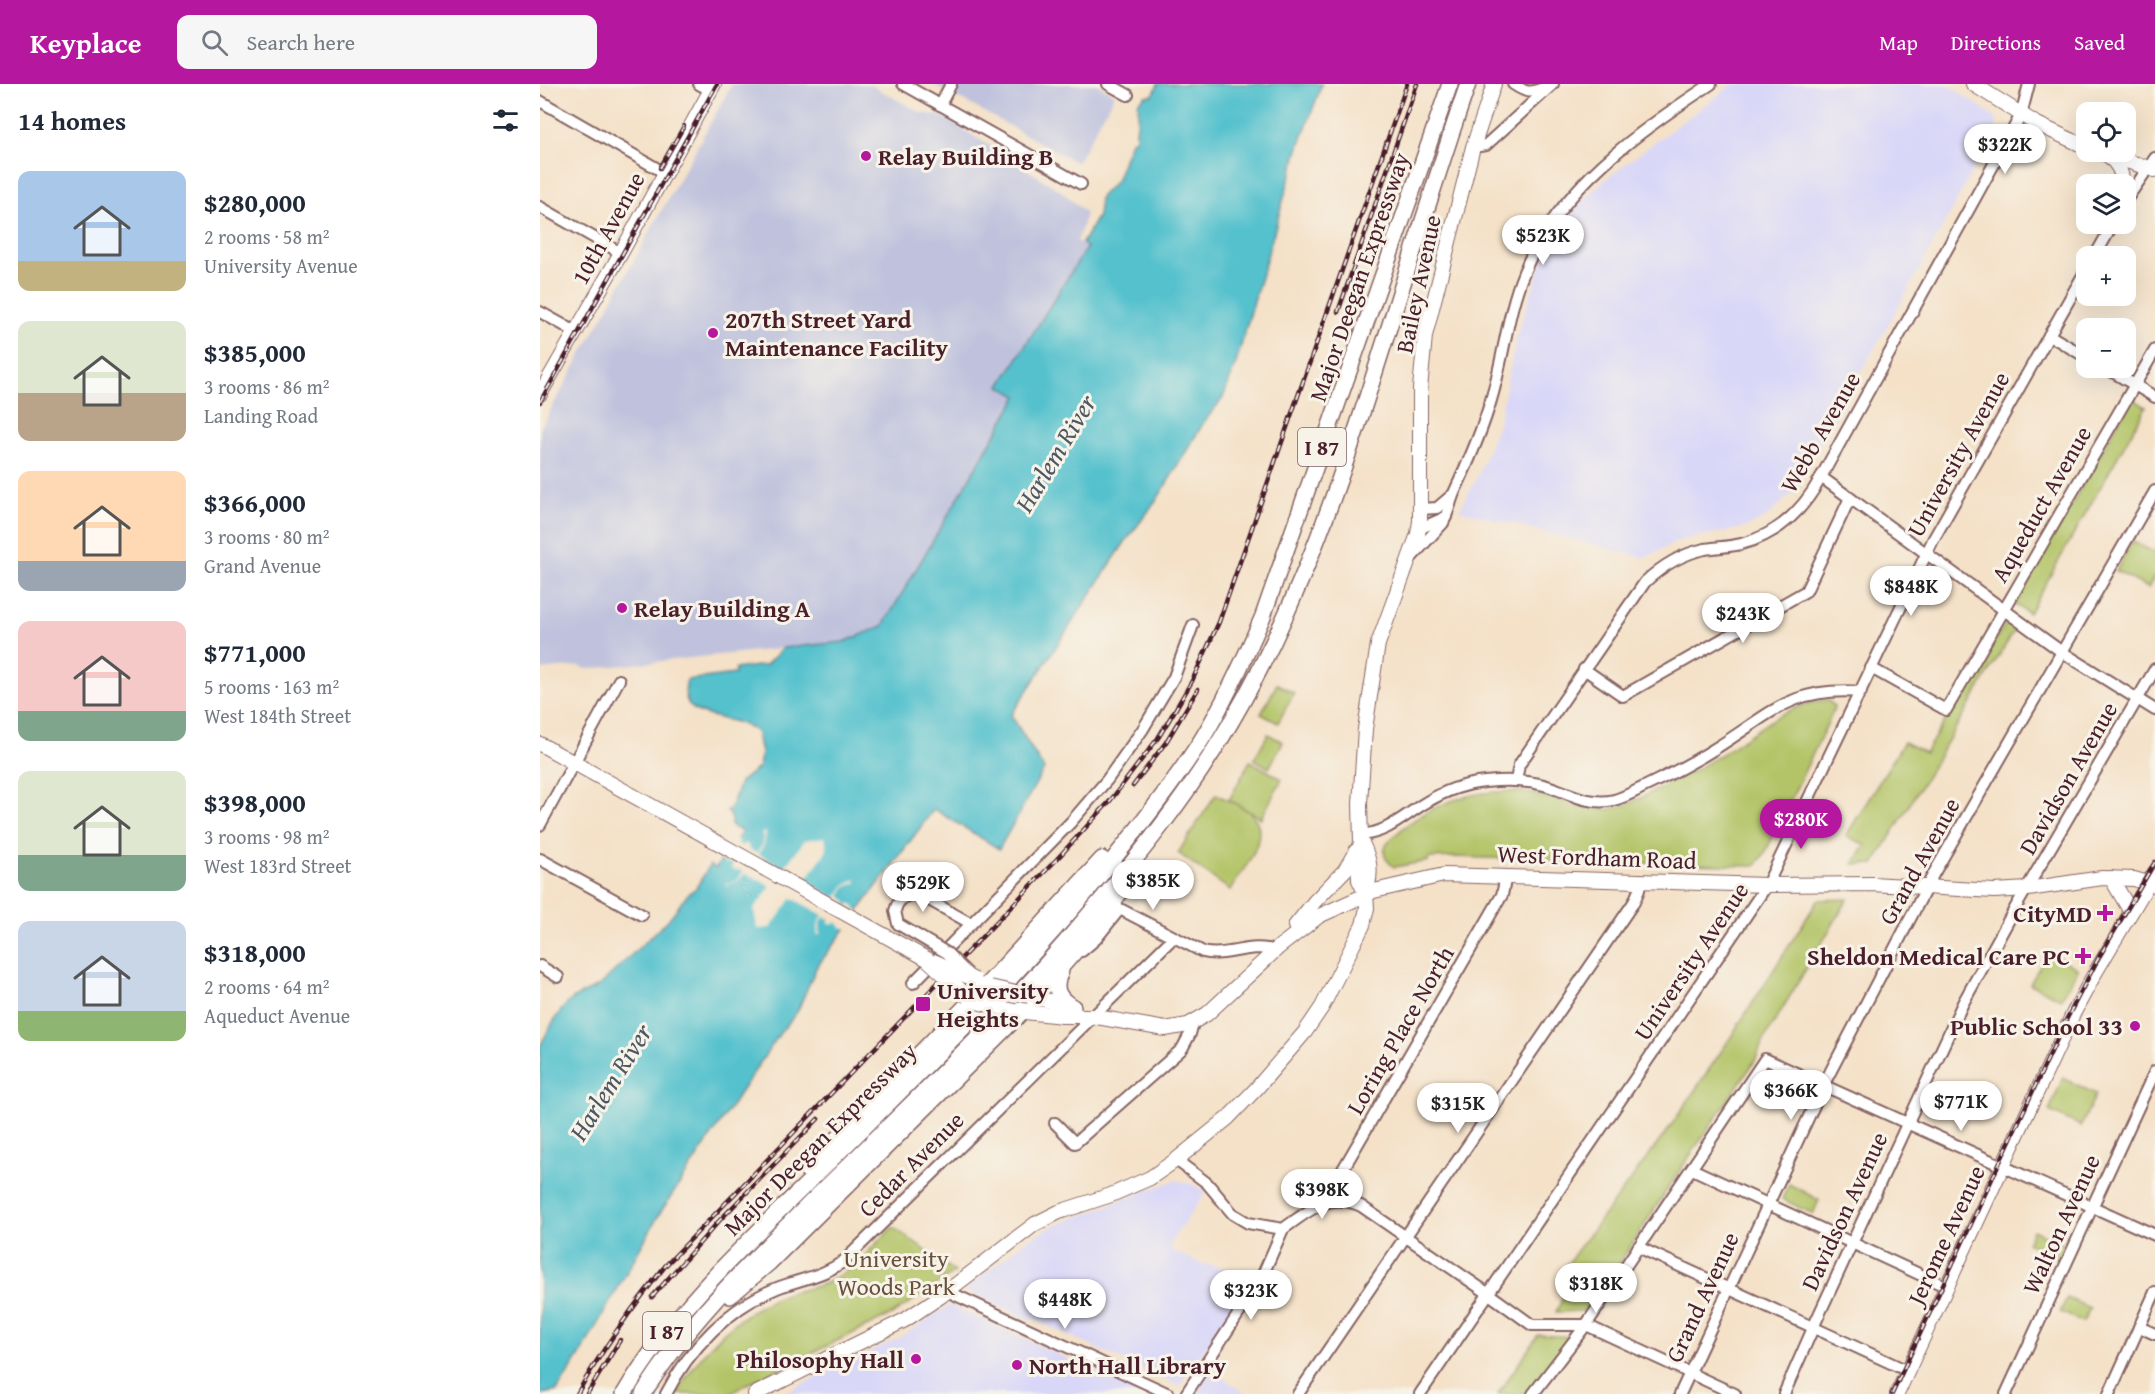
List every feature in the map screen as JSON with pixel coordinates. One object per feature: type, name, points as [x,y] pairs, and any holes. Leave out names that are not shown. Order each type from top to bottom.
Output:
[{"type":"highway","name":"Major Deegan Expressway","points":[[624,1394],[661,1339],[717,1275],[921,1071],[1027,961],[1102,874],[1188,761],[1219,709],[1263,616],[1450,84]]},
{"type":"highway","name":"Major Deegan Expressway","points":[[643,1394],[670,1354],[706,1310],[966,1048],[1041,969],[1121,875],[1185,793],[1217,746],[1246,697],[1283,621],[1317,542],[1355,435],[1468,84]]},
{"type":"highway","points":[[670,1354],[710,1313],[774,1259],[1066,963],[1094,929],[1137,869],[1185,793]]},
{"type":"highway","points":[[717,1275],[807,1170],[972,1000],[983,984],[1163,796]]},
{"type":"highway","points":[[1066,963],[1058,977],[1056,991],[1060,999],[1073,1007]]},
{"type":"main road","name":"Bailey Avenue","points":[[1361,838],[1364,737],[1378,644],[1419,532],[1420,389],[1425,336],[1473,147],[1494,84]]},
{"type":"main road","points":[[1973,84],[2021,115],[2076,142]]},
{"type":"main road","name":"10th Avenue","points":[[540,393],[665,173],[708,86]]},
{"type":"main road","points":[[2136,162],[2153,166]]},
{"type":"main road","points":[[540,369],[560,359]]},
{"type":"main road","name":"West Fordham Road","points":[[540,744],[927,959],[983,984],[1073,1007],[1091,1016]]},
{"type":"main road","points":[[755,1394],[895,1327],[948,1291],[1035,1224],[1059,1212],[1111,1195],[1150,1178],[1228,1118],[1257,1089],[1305,1032],[1322,1007],[1365,921],[1366,894],[1371,875],[1368,856],[1361,838]]},
{"type":"main road","points":[[1277,949],[1315,901],[1347,867],[1361,838]]},
{"type":"main road","name":"West Fordham Road","points":[[927,959],[972,1000],[1019,1011],[1063,1016],[1091,1016],[1165,1029],[1193,1023],[1207,1014],[1305,924],[1319,916],[1389,886],[1444,875],[1767,885],[1872,884],[1980,891],[2028,890],[2082,880],[2111,878],[2153,880]]},
{"type":"main road","points":[[2111,878],[2131,912]]},
{"type":"main road","name":"Jerome Avenue","points":[[1897,1394],[2079,1004],[2131,912],[2153,880]]},
{"type":"street","points":[[903,84],[1081,184]]},
{"type":"street","points":[[939,105],[951,84]]},
{"type":"street","points":[[1108,84],[1128,95]]},
{"type":"street","points":[[1513,84],[1531,99]]},
{"type":"street","points":[[1408,561],[1423,547],[1446,516],[1491,399],[1508,319],[1525,269],[1556,216],[1591,174],[1667,113],[1712,84]]},
{"type":"street","name":"Webb Avenue","points":[[1516,781],[1519,765],[1635,593],[1656,572],[1666,564],[1690,553],[1742,544],[1771,532],[1795,514],[1805,503],[2021,115],[2029,84]]},
{"type":"street","points":[[1473,147],[1486,145],[1531,99],[1553,85]]},
{"type":"street","points":[[540,101],[665,173]]},
{"type":"street","points":[[2136,187],[2153,166]]},
{"type":"street","points":[[540,207],[621,253]]},
{"type":"street","name":"University Avenue","points":[[1420,1394],[1767,885],[1926,553],[2076,288]]},
{"type":"street","points":[[540,312],[576,332]]},
{"type":"street","points":[[2049,335],[2076,351]]},
{"type":"street","name":"Aqueduct Avenue","points":[[1871,669],[1946,711],[2155,350]]},
{"type":"street","points":[[2124,378],[2155,397]]},
{"type":"street","points":[[1821,477],[2062,652],[2155,710]]},
{"type":"street","name":"Grand Avenue","points":[[1680,1394],[1824,1084],[1927,887],[2155,491]]},
{"type":"street","points":[[1420,509],[1437,508],[1454,494]]},
{"type":"street","points":[[1584,669],[1623,696],[1806,591],[1850,498]]},
{"type":"street","points":[[1419,532],[1446,516]]},
{"type":"street","points":[[913,982],[1071,822],[1107,780],[1143,729],[1174,677],[1193,625]]},
{"type":"street","name":"Davidson Avenue","points":[[1784,1394],[1964,1003],[2155,669]]},
{"type":"street","points":[[540,825],[619,680]]},
{"type":"street","points":[[1361,838],[1382,831],[1427,802],[1459,786],[1485,782],[1516,781],[1542,784],[1589,801],[1613,800],[1691,763],[1787,702],[1816,693],[1861,692]]},
{"type":"street","points":[[540,859],[642,915]]},
{"type":"street","name":"Loring Place North","points":[[1323,1202],[1502,895],[1506,876]]},
{"type":"street","points":[[1298,1394],[1634,902],[1640,880]]},
{"type":"street","points":[[970,923],[922,896],[913,894],[905,896],[895,909],[896,921],[903,928],[947,953],[983,984]]},
{"type":"street","points":[[1066,963],[1094,942],[1120,909],[1173,938],[1209,954],[1256,947],[1277,949]]},
{"type":"street","name":"Cedar Avenue","points":[[666,1394],[695,1350],[727,1318],[758,1297],[833,1269],[844,1260],[1173,938]]},
{"type":"street","points":[[926,941],[932,948],[927,959]]},
{"type":"street","points":[[540,966],[558,977]]},
{"type":"street","points":[[1055,1123],[1075,1143],[1182,1049],[1193,1023]]},
{"type":"street","points":[[1533,1394],[1586,1325],[1765,1059],[2155,1236]]},
{"type":"street","name":"Walton Avenue","points":[[2006,1394],[2155,1071]]},
{"type":"street","points":[[1176,1160],[1207,1184],[1233,1214],[1248,1223],[1283,1229]]},
{"type":"street","points":[[1692,1169],[1947,1287]]},
{"type":"street","points":[[1186,1394],[1260,1281],[1283,1229],[1323,1202],[1350,1202],[1361,1206],[1532,1325],[1586,1325],[1735,1394]]},
{"type":"street","points":[[1638,1247],[1908,1371]]},
{"type":"street","points":[[948,1291],[1169,1394]]},
{"type":"street","points":[[2109,1394],[2155,1292]]},
{"type":"street","points":[[2139,1327],[2155,1334]]},
{"type":"shaded area","points":[[732,84],[869,84],[921,113],[942,116],[1061,191],[1086,213],[1077,242],[1087,246],[1000,385],[1019,396],[883,626],[844,642],[587,669],[580,666],[540,670],[540,429]]},
{"type":"shaded area","points":[[933,84],[1097,84],[1115,94],[1077,163]]},
{"type":"shaded area","points":[[1733,84],[1947,84],[1996,118],[1997,125],[1927,256],[1793,492],[1767,517],[1744,528],[1680,540],[1644,558],[1459,510],[1478,476],[1499,421],[1517,335],[1547,247],[1567,214],[1607,178]]},
{"type":"shaded area","points":[[1176,1180],[1191,1184],[1206,1192],[1171,1241],[1170,1247],[1173,1251],[1202,1264],[1251,1273],[1227,1317],[1179,1386],[1033,1319],[967,1292],[967,1288],[1028,1239],[1053,1226]]},
{"type":"shaded area","points":[[950,1305],[1151,1394],[782,1394],[901,1337]]},
{"type":"shaded area","points":[[1211,1370],[1244,1392],[1242,1394],[1196,1394]]},
{"type":"green space","points":[[2132,398],[2146,407],[2029,613],[2015,605]]},
{"type":"green space","points":[[2132,541],[2155,553],[2155,576],[2148,588],[2116,571]]},
{"type":"green space","points":[[2008,620],[2017,626],[1874,864],[1853,864],[1866,845],[1846,836],[1904,742],[1925,753]]},
{"type":"green space","points":[[1277,684],[1294,693],[1278,723],[1261,714]]},
{"type":"green space","points":[[1828,700],[1834,706],[1833,712],[1765,853],[1757,864],[1752,866],[1454,857],[1429,858],[1428,861],[1394,867],[1385,857],[1388,842],[1408,824],[1443,804],[1482,793],[1522,792],[1600,810],[1626,805],[1702,766],[1776,717],[1801,706]]},
{"type":"green space","points":[[1268,734],[1283,742],[1269,768],[1254,759]]},
{"type":"green space","points":[[1250,761],[1282,779],[1261,818],[1229,800]]},
{"type":"green space","points":[[1216,794],[1249,812],[1256,820],[1259,830],[1258,840],[1249,862],[1230,890],[1178,853]]},
{"type":"green space","points":[[1848,899],[1763,1041],[1755,1061],[1610,1278],[1585,1311],[1556,1312],[1577,1271],[1567,1264],[1668,1130],[1729,1040],[1818,900]]},
{"type":"green space","points":[[2048,951],[2078,969],[2061,999],[2030,984]]},
{"type":"green space","points":[[2063,1078],[2096,1094],[2081,1126],[2049,1111]]},
{"type":"green space","points":[[1789,1184],[1819,1200],[1813,1214],[1782,1199]]},
{"type":"green space","name":"University Woods Park","points":[[893,1227],[955,1272],[893,1314],[741,1387],[731,1394],[676,1394],[709,1347],[737,1322],[752,1311],[786,1294],[821,1285],[836,1278],[862,1258]]},
{"type":"green space","points":[[2033,1230],[2064,1244],[2058,1258],[2027,1243]]},
{"type":"green space","points":[[2067,1298],[2090,1308],[2083,1322],[2060,1312]]},
{"type":"green space","points":[[1538,1335],[1571,1337],[1527,1394],[1498,1394]]},
{"type":"water","name":"Harlem River","points":[[1158,84],[1322,84],[1299,146],[1236,363],[1223,398],[1204,422],[1156,501],[1125,542],[1011,715],[1044,769],[999,849],[934,809],[816,968],[797,1012],[780,1033],[660,1213],[580,1355],[557,1391],[540,1394],[540,1046],[563,1008],[577,996],[600,985],[668,920],[689,893],[696,888],[710,865],[716,868],[742,832],[731,825],[731,818],[727,811],[731,808],[740,782],[759,767],[761,753],[757,733],[747,726],[709,716],[689,705],[685,695],[687,680],[735,674],[735,669],[766,665],[783,648],[844,642],[883,626],[1018,396],[1000,386],[1087,247],[1082,243],[1098,216],[1100,197],[1116,181],[1131,141],[1136,139],[1138,103],[1145,96],[1153,95]]},
{"type":"pier","points":[[766,832],[764,845],[758,854],[784,868],[805,840],[825,837],[827,850],[805,881],[836,898],[845,885],[857,879],[856,883],[845,887],[840,896],[847,901],[846,904],[849,906],[850,903],[861,912],[849,929],[840,927],[835,922],[833,925],[828,922],[830,919],[824,917],[820,922],[820,934],[817,934],[819,921],[823,915],[792,898],[770,928],[757,929],[754,909],[771,886],[745,873],[738,881],[726,886],[726,882],[728,884],[737,880],[743,872],[731,868],[733,865],[728,862],[726,864],[720,858],[735,839],[740,841],[738,844],[743,846],[745,843],[749,846],[748,849],[756,853],[763,844],[763,833]]},
{"type":"railway","points":[[540,402],[717,84]]},
{"type":"railway","points":[[577,1394],[619,1328],[666,1265],[1056,860],[1110,801],[1158,738],[1192,681],[1219,622],[1407,84]]},
{"type":"railway","points":[[1338,312],[1417,84]]},
{"type":"railway","points":[[660,168],[684,126]]},
{"type":"railway","points":[[1133,786],[1166,742],[1198,689]]},
{"type":"railway","points":[[1892,1394],[2064,1024],[2099,957],[2155,862]]},
{"type":"railway","points":[[652,1297],[719,1221],[818,1119]]},
{"type":"railway","points":[[587,1394],[620,1340]]},
{"type":"place","name":"Relay Building B","points":[[866,156]]},
{"type":"place","name":"207th Street Yard Maintenance Facility","points":[[713,333]]},
{"type":"place","name":"Relay Building A","points":[[622,608]]},
{"type":"place","name":"CityMD","points":[[2105,913]]},
{"type":"place","name":"Sheldon Medical Care PC","points":[[2083,956]]},
{"type":"place","name":"University Heights","points":[[923,1004]]},
{"type":"place","name":"Public School 33","points":[[2135,1026]]},
{"type":"place","name":"Philosophy Hall","points":[[916,1359]]},
{"type":"place","name":"North Hall Library","points":[[1017,1365]]}]
